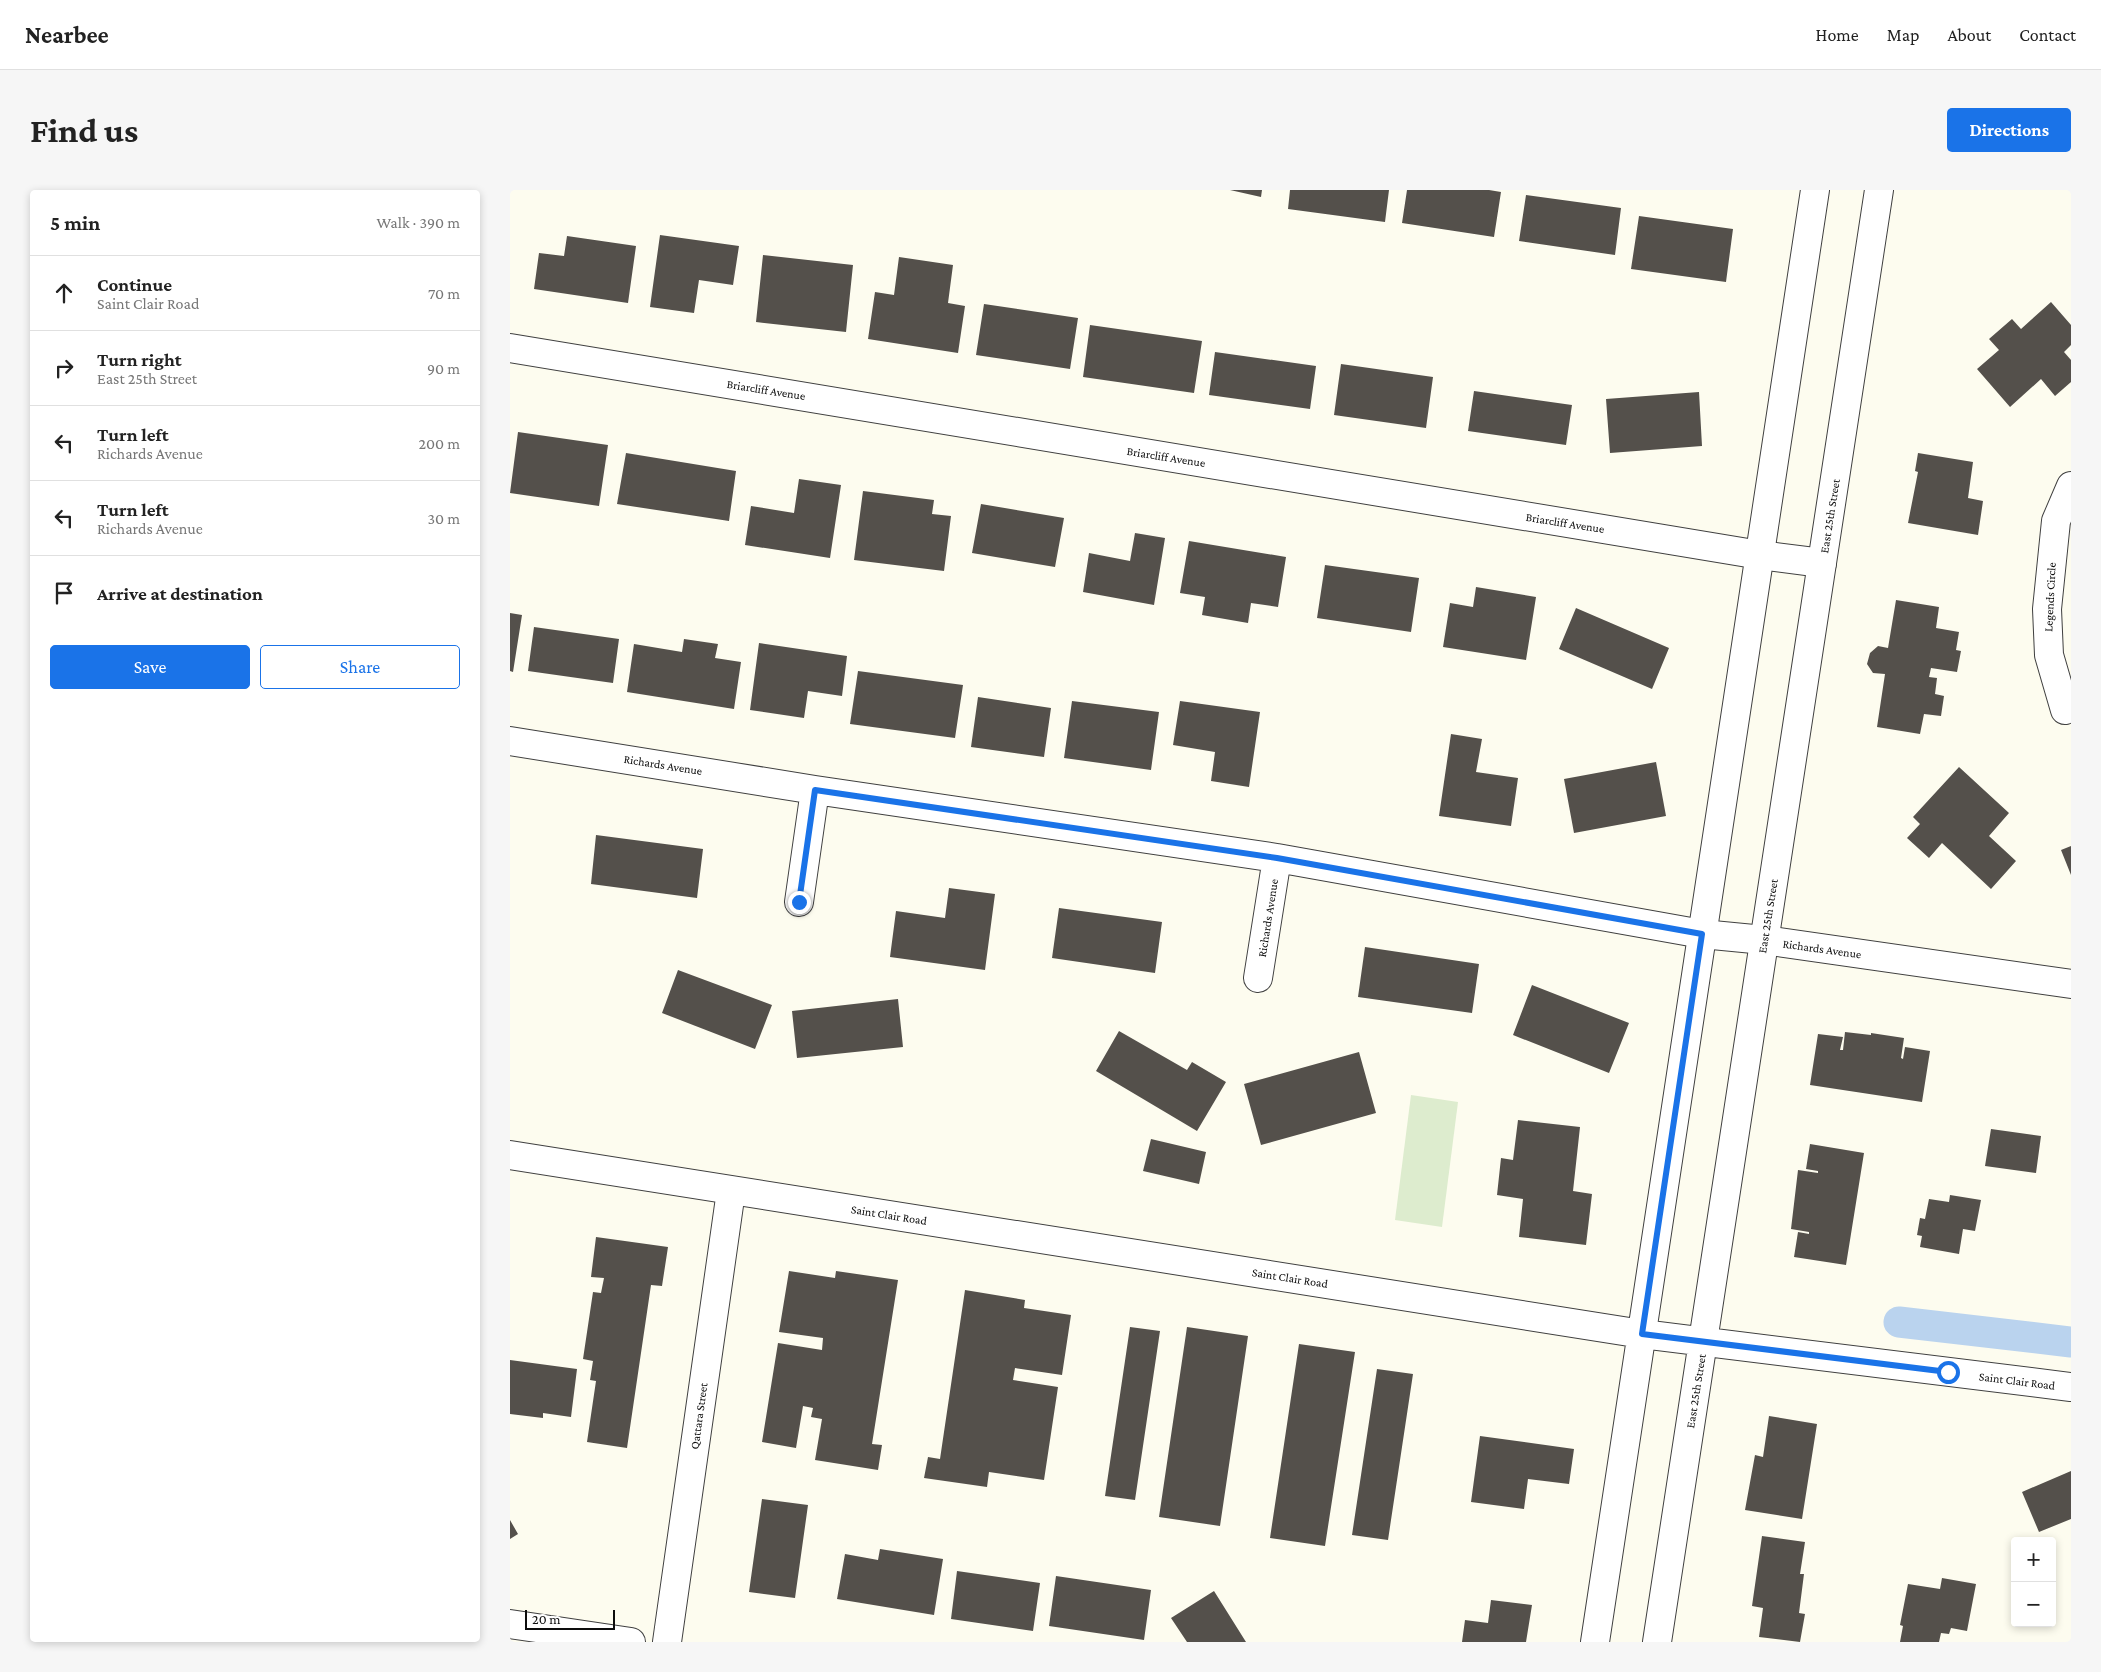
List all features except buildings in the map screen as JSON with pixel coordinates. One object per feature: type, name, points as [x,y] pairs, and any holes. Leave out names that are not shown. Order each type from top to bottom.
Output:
[{"type":"street","points":[[1595,1642],[1815,190]]},
{"type":"street","name":"East 25th Street","points":[[1657,1642],[1879,190]]},
{"type":"street","name":"Briarcliff Avenue","points":[[510,348],[1822,564]]},
{"type":"street","name":"Legends Circle","points":[[2065,710],[2049,655],[2047,609],[2056,521],[2071,486]]},
{"type":"street","name":"Richards Avenue","points":[[510,741],[815,790],[1277,858],[1702,934],[1764,940],[2071,984]]},
{"type":"street","points":[[799,902],[815,790]]},
{"type":"street","name":"Richards Avenue","points":[[1258,978],[1277,858]]},
{"type":"street","name":"Saint Clair Road","points":[[510,1155],[1642,1334],[2071,1387]]},
{"type":"street","name":"Qattara Street","points":[[666,1642],[731,1191]]},
{"type":"street","points":[[510,1624],[631,1642]]},
{"type":"green space","points":[[1411,1095],[1458,1102],[1442,1227],[1395,1220]]},
{"type":"waterway","points":[[1899,1322],[2071,1342]]},
{"type":"route","points":[[799,902],[815,790],[1277,858],[1702,934],[1642,1334],[1948,1372]]}]
